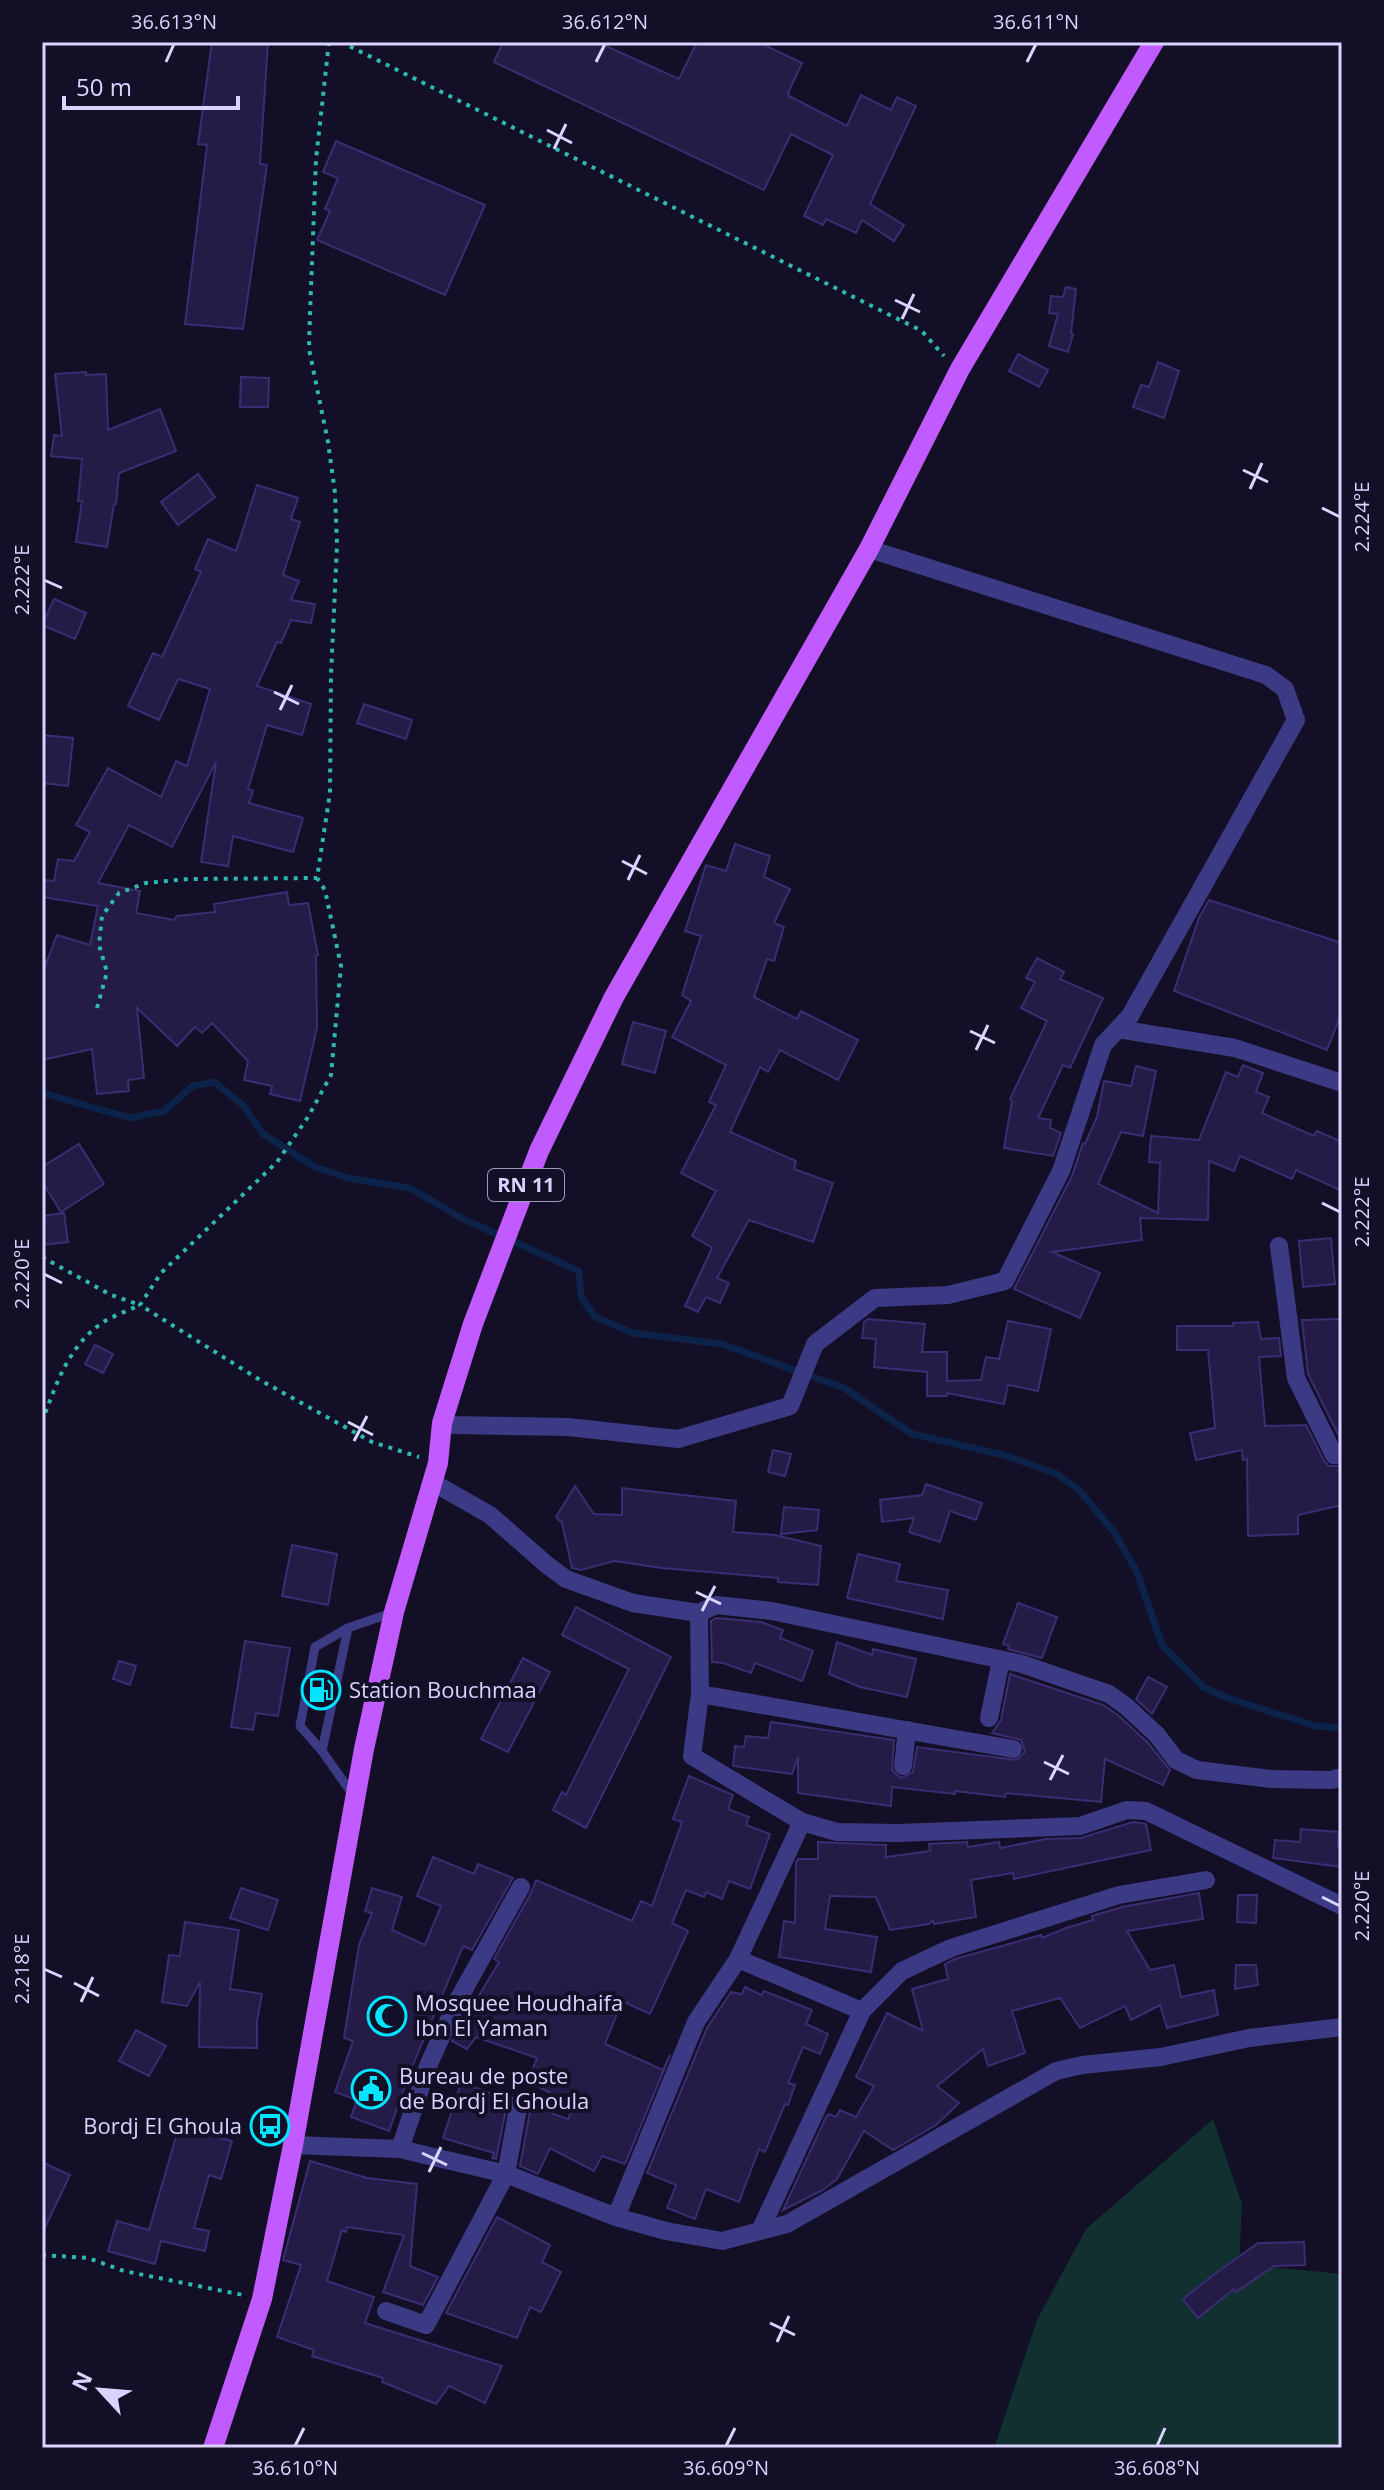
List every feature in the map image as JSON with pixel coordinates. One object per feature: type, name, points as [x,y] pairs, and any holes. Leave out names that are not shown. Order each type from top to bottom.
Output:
[{"type":"main road","name":"RN 11","points":[[213,2448],[262,2299],[293,2145],[355,1797],[394,1612],[435,1473],[442,1423],[473,1324],[539,1151],[614,997],[869,549],[960,369],[1154,42]]},
{"type":"street","points":[[442,1423],[568,1427],[678,1439],[790,1406],[815,1344],[875,1298],[948,1295],[1005,1281],[1061,1171],[1103,1045],[1130,1016],[1296,720],[1285,689],[1266,675],[869,549]]},
{"type":"street","points":[[1118,1029],[1235,1048],[1342,1083]]},
{"type":"street","points":[[1279,1246],[1296,1378],[1334,1455],[1342,1454]]},
{"type":"street","points":[[435,1473],[566,1579],[633,1603],[699,1613],[716,1605],[772,1611],[1022,1664],[1109,1694],[1157,1735],[1176,1760],[1197,1770],[1272,1779],[1331,1780],[1342,1777]]},
{"type":"street","points":[[699,1613],[700,1694],[692,1756],[802,1822],[837,1832],[898,1833],[1080,1826],[1127,1810],[1146,1811],[1342,1906]]},
{"type":"street","points":[[989,1718],[1001,1660]]},
{"type":"street","points":[[700,1694],[1013,1749]]},
{"type":"street","points":[[903,1766],[907,1730]]},
{"type":"street","points":[[616,2217],[696,2022],[738,1959],[802,1822]]},
{"type":"street","points":[[760,2231],[862,2011],[902,1971],[951,1948],[1119,1895],[1206,1880]]},
{"type":"street","points":[[400,2149],[428,2066],[458,2000],[521,1887]]},
{"type":"street","points":[[738,1959],[862,2011]]},
{"type":"street","points":[[293,2145],[400,2149],[506,2174],[616,2217],[666,2231],[722,2241],[787,2224],[1056,2071],[1082,2065],[1174,2055],[1249,2038],[1342,2027]]},
{"type":"street","points":[[386,2311],[426,2325],[506,2174],[519,2103]]},
{"type":"lane","points":[[355,1797],[300,1726],[315,1647],[348,1628],[394,1612]]},
{"type":"lane","points":[[322,1751],[348,1628]]},
{"type":"path","points":[[42,1422],[76,1347],[105,1321],[140,1305],[161,1273],[277,1162],[308,1117],[331,1075],[341,966],[325,890],[317,878],[330,793],[337,545],[335,493],[309,349],[316,159],[329,42]]},
{"type":"path","points":[[341,42],[922,331],[948,361],[960,369]]},
{"type":"path","points":[[97,1008],[107,972],[99,945],[102,916],[119,893],[146,883],[188,879],[317,878]]},
{"type":"path","points":[[42,1257],[111,1295],[140,1305],[260,1380],[435,1473]]},
{"type":"path","points":[[42,2255],[50,2253],[88,2258],[124,2271],[262,2299]]},
{"type":"green space","points":[[1213,2119],[1242,2204],[1239,2264],[1342,2274],[1342,2448],[994,2448],[1037,2320],[1086,2229]]},
{"type":"building","points":[[212,42],[268,42],[260,164],[267,165],[243,329],[185,324],[207,145],[198,144]]},
{"type":"building","points":[[503,42],[597,42],[679,79],[697,42],[758,42],[802,63],[789,96],[847,126],[861,95],[891,110],[897,97],[916,106],[870,204],[904,225],[894,241],[862,220],[856,233],[826,219],[823,225],[804,216],[833,155],[791,134],[764,190],[494,62]]},
{"type":"building","points":[[336,141],[485,205],[445,295],[317,240],[330,211],[325,209],[338,178],[323,172]]},
{"type":"building","points":[[1066,287],[1076,289],[1073,334],[1068,352],[1049,346],[1058,314],[1049,313],[1051,296],[1063,297]]},
{"type":"building","points":[[1018,354],[1048,370],[1039,387],[1009,371]]},
{"type":"building","points":[[1158,362],[1179,371],[1164,418],[1133,407],[1141,385],[1149,387]]},
{"type":"building","points":[[86,372],[86,375],[106,374],[108,430],[160,409],[176,451],[119,473],[107,547],[76,542],[82,501],[78,501],[82,459],[51,456],[54,435],[62,436],[55,374]]},
{"type":"building","points":[[241,377],[269,378],[268,407],[240,407]]},
{"type":"building","points":[[198,474],[215,497],[178,525],[161,502]]},
{"type":"building","points":[[257,485],[298,498],[291,519],[300,522],[283,575],[299,581],[291,600],[315,604],[311,623],[291,620],[257,686],[311,704],[302,735],[267,725],[248,789],[253,791],[249,803],[303,818],[293,852],[233,836],[228,866],[201,862],[216,762],[172,847],[129,825],[98,883],[140,891],[136,913],[174,920],[177,916],[215,912],[214,904],[287,892],[289,905],[308,903],[318,955],[317,1028],[300,1101],[270,1094],[272,1086],[244,1080],[248,1061],[212,1023],[202,1033],[195,1027],[177,1046],[137,1008],[144,1078],[128,1080],[129,1091],[97,1094],[92,1049],[42,1060],[42,974],[57,935],[90,945],[98,906],[42,897],[42,888],[46,880],[54,881],[58,859],[74,861],[90,832],[76,825],[108,768],[161,797],[176,761],[187,766],[210,689],[178,679],[159,720],[128,706],[153,653],[162,657],[201,572],[195,569],[208,539],[236,551]]},
{"type":"building","points":[[54,599],[86,613],[75,639],[42,625]]},
{"type":"building","points":[[364,704],[412,720],[406,739],[357,723]]},
{"type":"building","points":[[42,735],[73,738],[68,786],[42,783]]},
{"type":"building","points":[[735,844],[770,856],[764,877],[790,889],[774,923],[784,927],[774,961],[767,959],[754,997],[797,1019],[801,1011],[858,1040],[838,1080],[780,1050],[768,1072],[760,1067],[730,1132],[796,1161],[794,1169],[833,1183],[813,1242],[749,1220],[717,1278],[729,1283],[720,1303],[706,1297],[698,1312],[685,1306],[712,1248],[692,1236],[716,1191],[681,1173],[716,1105],[709,1102],[726,1065],[672,1037],[691,1001],[682,995],[701,936],[685,931],[706,865],[726,871]]},
{"type":"building","points":[[1209,900],[1342,943],[1342,1012],[1327,1050],[1174,991],[1199,918]]},
{"type":"building","points":[[1037,958],[1064,972],[1060,979],[1103,998],[1070,1068],[1063,1065],[1038,1118],[1051,1120],[1050,1128],[1061,1133],[1053,1156],[1004,1148],[1010,1099],[1047,1021],[1021,1008],[1035,982],[1026,978]]},
{"type":"building","points":[[633,1022],[666,1031],[655,1073],[622,1064]]},
{"type":"building","points":[[1243,1065],[1263,1073],[1256,1092],[1269,1097],[1262,1113],[1314,1136],[1317,1131],[1342,1142],[1342,1191],[1296,1170],[1292,1179],[1240,1156],[1234,1171],[1209,1161],[1208,1220],[1140,1218],[1142,1240],[1052,1252],[1100,1273],[1080,1318],[1014,1289],[1072,1176],[1083,1143],[1097,1117],[1104,1081],[1131,1086],[1136,1066],[1156,1071],[1143,1136],[1121,1132],[1098,1184],[1158,1213],[1160,1163],[1149,1162],[1151,1136],[1199,1140],[1226,1072],[1238,1077]]},
{"type":"building","points":[[79,1144],[104,1184],[61,1212],[42,1182],[42,1167]]},
{"type":"building","points":[[64,1213],[68,1242],[42,1245],[42,1216]]},
{"type":"building","points":[[1331,1238],[1335,1284],[1303,1287],[1299,1241]]},
{"type":"building","points":[[868,1319],[925,1324],[922,1352],[947,1352],[947,1381],[981,1380],[986,1357],[999,1359],[1008,1321],[1051,1329],[1038,1391],[1008,1385],[1004,1404],[947,1393],[947,1396],[927,1396],[927,1372],[874,1367],[876,1339],[862,1338],[864,1322]]},
{"type":"building","points":[[1342,1319],[1342,1442],[1308,1374],[1302,1320]]},
{"type":"building","points":[[1258,1322],[1261,1339],[1279,1338],[1281,1356],[1259,1357],[1265,1426],[1306,1425],[1324,1461],[1329,1466],[1342,1466],[1342,1505],[1298,1515],[1298,1534],[1248,1536],[1247,1459],[1243,1460],[1242,1450],[1196,1460],[1190,1433],[1215,1428],[1208,1350],[1177,1350],[1177,1326],[1233,1326],[1233,1323]]},
{"type":"building","points":[[95,1345],[113,1354],[103,1373],[85,1364]]},
{"type":"building","points":[[773,1450],[791,1454],[785,1476],[768,1472]]},
{"type":"building","points":[[926,1484],[982,1503],[976,1520],[950,1511],[940,1542],[909,1532],[914,1518],[882,1522],[880,1500],[922,1495]]},
{"type":"building","points":[[575,1486],[594,1514],[622,1515],[622,1488],[736,1501],[733,1532],[775,1535],[821,1546],[818,1585],[614,1561],[581,1570],[572,1568],[562,1523],[556,1517]]},
{"type":"building","points":[[784,1507],[819,1510],[817,1530],[781,1534]]},
{"type":"building","points":[[292,1545],[337,1554],[328,1605],[282,1596]]},
{"type":"building","points":[[858,1554],[900,1564],[896,1581],[948,1590],[943,1619],[847,1598]]},
{"type":"building","points":[[1018,1603],[1057,1617],[1042,1658],[1008,1649],[1009,1646],[1003,1644]]},
{"type":"building","points":[[576,1607],[671,1657],[586,1828],[553,1810],[562,1792],[566,1795],[629,1669],[562,1635]]},
{"type":"building","points":[[716,1618],[761,1622],[783,1630],[780,1638],[813,1651],[802,1681],[755,1663],[751,1673],[712,1662],[711,1621]]},
{"type":"building","points":[[245,1641],[290,1648],[278,1716],[256,1713],[253,1730],[231,1727]]},
{"type":"building","points":[[837,1642],[872,1655],[873,1649],[916,1659],[907,1697],[860,1687],[829,1674]]},
{"type":"building","points":[[523,1658],[550,1672],[508,1752],[481,1739]]},
{"type":"building","points":[[119,1661],[136,1666],[130,1685],[113,1679]]},
{"type":"building","points":[[1010,1674],[1103,1705],[1119,1716],[1148,1743],[1170,1770],[1163,1785],[1105,1759],[1101,1802],[1006,1793],[1005,1797],[955,1791],[955,1794],[892,1787],[891,1806],[798,1793],[798,1757],[792,1774],[733,1766],[735,1746],[744,1747],[746,1736],[768,1738],[771,1722],[894,1740],[892,1770],[901,1778],[913,1772],[917,1747],[1016,1760],[1025,1752],[1021,1740],[992,1733],[1001,1720]]},
{"type":"building","points":[[1148,1677],[1167,1687],[1152,1714],[1136,1699]]},
{"type":"building","points":[[689,1776],[733,1795],[728,1809],[749,1817],[746,1825],[770,1834],[750,1889],[729,1881],[722,1899],[706,1892],[704,1897],[686,1890],[672,1923],[688,1931],[650,2014],[622,2001],[605,2044],[663,2070],[670,2055],[625,2164],[602,2156],[594,2171],[550,2148],[538,2174],[520,2166],[531,2106],[568,2119],[574,2106],[528,2081],[537,2058],[476,2037],[467,2049],[452,2041],[499,1962],[494,1959],[536,1880],[632,1921],[641,1901],[652,1906],[682,1822],[673,1819]]},
{"type":"building","points":[[1133,1822],[1146,1824],[1151,1850],[1014,1879],[1013,1873],[971,1880],[976,1917],[934,1924],[933,1920],[929,1924],[890,1930],[876,1897],[830,1896],[825,1929],[877,1937],[871,1972],[779,1957],[784,1921],[795,1923],[796,1863],[798,1859],[818,1859],[818,1842],[886,1845],[886,1857],[930,1851],[929,1844],[967,1842],[968,1847],[999,1842],[1000,1848],[1046,1839],[1081,1838]]},
{"type":"building","points":[[1301,1829],[1339,1832],[1342,1867],[1273,1858],[1275,1840],[1300,1842]]},
{"type":"building","points":[[433,1857],[474,1874],[478,1864],[513,1878],[472,1950],[463,1946],[409,2074],[389,2131],[351,2117],[357,2100],[335,2092],[353,2041],[344,2038],[359,1945],[372,1913],[365,1911],[372,1888],[402,1897],[392,1930],[425,1945],[441,1906],[417,1896]]},
{"type":"building","points":[[241,1888],[278,1900],[268,1930],[230,1918]]},
{"type":"building","points":[[1199,1893],[1203,1919],[1127,1931],[1150,1970],[1174,1965],[1181,1997],[1214,1990],[1218,2015],[1167,2028],[1160,2005],[1131,2020],[1125,2006],[1080,2028],[1060,1998],[1012,2011],[1025,2053],[988,2066],[983,2049],[937,2086],[959,2103],[936,2125],[893,2150],[864,2131],[837,2179],[823,2190],[783,2210],[826,2117],[829,2114],[836,2117],[840,2110],[856,2117],[874,2086],[856,2077],[887,2013],[923,2031],[912,1989],[948,1979],[945,1964],[955,1959],[1041,1935],[1042,1938],[1093,1920],[1092,1916],[1122,1907]]},
{"type":"building","points":[[1238,1895],[1257,1895],[1256,1923],[1237,1922]]},
{"type":"building","points":[[185,1922],[239,1930],[230,1989],[262,1994],[257,2021],[257,2048],[199,2047],[200,1982],[187,2006],[162,2002],[169,1955],[180,1956]]},
{"type":"building","points":[[1236,1965],[1256,1965],[1258,1985],[1235,1989]]},
{"type":"building","points":[[745,1987],[812,2010],[806,2024],[828,2034],[820,2054],[803,2047],[788,2083],[795,2085],[788,2105],[785,2104],[765,2152],[759,2149],[739,2202],[706,2189],[695,2219],[667,2208],[676,2185],[647,2173],[707,2028],[731,1992],[742,1994]]},
{"type":"building","points":[[136,2030],[166,2046],[149,2076],[119,2061]]},
{"type":"building","points":[[461,2083],[508,2099],[496,2159],[492,2158],[494,2153],[443,2138]]},
{"type":"building","points":[[179,2126],[232,2141],[221,2179],[209,2175],[194,2228],[209,2231],[205,2251],[161,2241],[155,2264],[108,2251],[117,2221],[149,2230]]},
{"type":"building","points":[[310,2161],[367,2178],[417,2184],[410,2266],[438,2277],[423,2305],[383,2292],[404,2235],[347,2227],[346,2232],[342,2230],[327,2281],[374,2297],[365,2323],[502,2366],[485,2403],[449,2386],[436,2404],[382,2382],[383,2378],[312,2356],[314,2350],[277,2337],[301,2265],[283,2260]]},
{"type":"building","points":[[42,2162],[70,2175],[42,2234]]},
{"type":"building","points":[[497,2217],[550,2245],[542,2262],[561,2272],[541,2312],[530,2307],[517,2338],[446,2313]]},
{"type":"building","points":[[1304,2242],[1305,2265],[1274,2266],[1236,2292],[1234,2289],[1198,2318],[1183,2299],[1258,2243]]},
{"type":"waterway","points":[[42,1093],[130,1118],[164,1111],[193,1086],[214,1082],[243,1105],[263,1134],[315,1167],[348,1178],[410,1188],[463,1219],[579,1271],[581,1297],[595,1317],[633,1333],[722,1344],[844,1388],[912,1434],[1004,1455],[1057,1474],[1079,1490],[1114,1532],[1137,1572],[1162,1645],[1203,1687],[1230,1699],[1316,1726],[1342,1728]]},
{"type":"place","name":"Station Bouchmaa","points":[[321,1690]]},
{"type":"place","name":"Mosquee Houdhaifa Ibn El Yaman","points":[[387,2016]]},
{"type":"place","name":"Bureau de poste de Bordj El Ghoula","points":[[371,2089]]},
{"type":"place","name":"Bordj El Ghoula","points":[[270,2126]]}]
